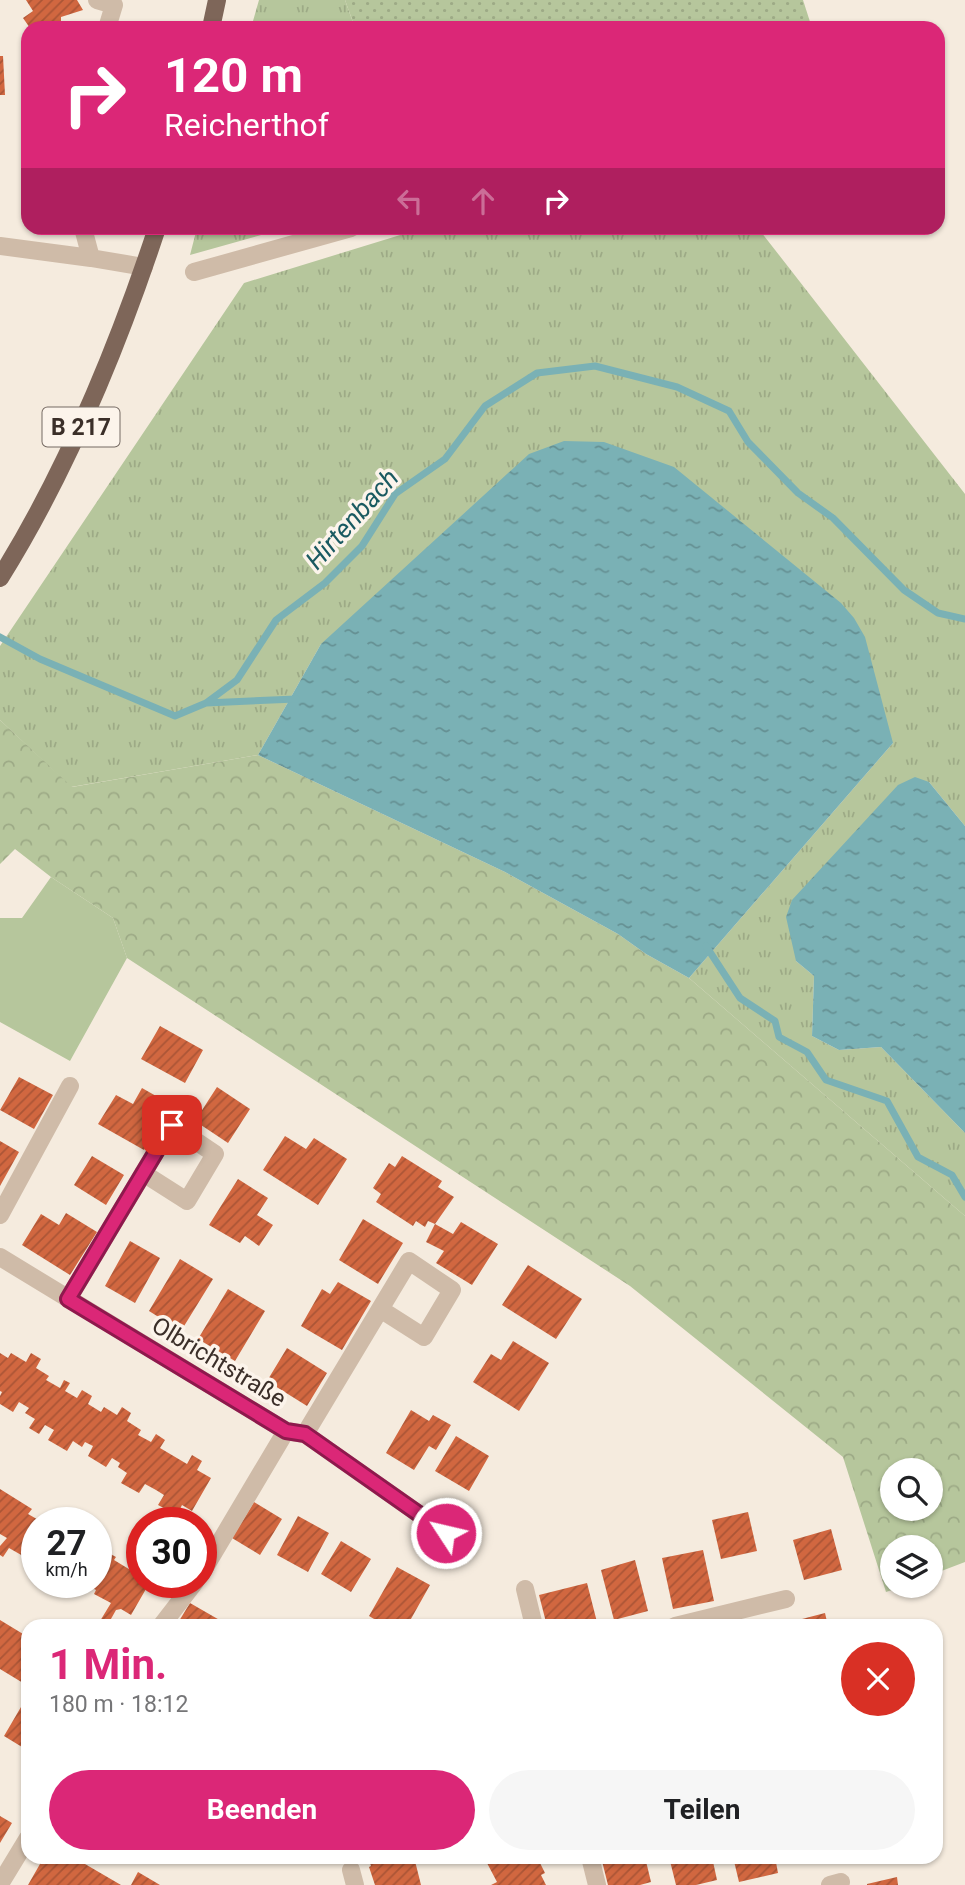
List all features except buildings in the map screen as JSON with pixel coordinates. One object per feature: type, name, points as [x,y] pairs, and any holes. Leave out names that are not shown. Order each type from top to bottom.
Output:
[{"type":"main road","points":[[212,21],[217,0]]},
{"type":"main road","name":"B 217","points":[[0,578],[30,530],[86,415],[155,235]]},
{"type":"street","points":[[97,0],[114,5],[109,21]]},
{"type":"street","points":[[85,235],[91,258]]},
{"type":"street","points":[[194,272],[326,235]]},
{"type":"street","points":[[0,246],[144,267]]},
{"type":"street","points":[[0,1215],[70,1086]]},
{"type":"street","points":[[68,1299],[143,1173]]},
{"type":"street","name":"Olbrichtstraße","points":[[0,1257],[286,1431],[305,1434],[446,1533]]},
{"type":"street","points":[[305,1434],[380,1309]]},
{"type":"street","points":[[217,1547],[286,1431]]},
{"type":"street","points":[[525,1589],[532,1619]]},
{"type":"street","points":[[166,1619],[183,1598]]},
{"type":"street","points":[[703,1619],[786,1598]]},
{"type":"street","points":[[0,1884],[21,1850]]},
{"type":"street","points":[[592,1864],[597,1885]]},
{"type":"green space","points":[[259,0],[345,0],[352,21],[253,21]]},
{"type":"green space","points":[[345,0],[803,0],[810,21],[352,21]]},
{"type":"green space","points":[[195,235],[261,235],[190,255]]},
{"type":"green space","points":[[400,235],[763,235],[965,494],[965,826],[929,782],[796,961],[814,976],[812,1036],[839,1050],[881,1047],[965,1133],[965,1216],[689,978],[893,743],[321,644],[258,755],[71,787],[0,720],[0,646],[244,283]]},
{"type":"green space","points":[[0,720],[72,787],[258,755],[505,872],[618,934],[646,954],[689,978],[965,1216],[965,1562],[943,1570],[943,1535],[880,1535],[880,1573],[843,1457],[630,1286],[127,958],[113,918],[51,877],[15,849],[0,864]]},
{"type":"green space","points":[[51,877],[113,918],[127,958],[70,1061],[0,1022],[0,918],[22,918]]},
{"type":"water","points":[[564,441],[604,442],[674,467],[841,603],[865,637],[893,743],[689,978],[646,954],[618,934],[505,872],[258,755],[321,644],[529,454]]},
{"type":"water","points":[[915,777],[929,782],[965,826],[965,1133],[881,1047],[839,1050],[812,1036],[814,976],[796,961],[786,917],[792,900],[898,785]]},
{"type":"waterway","name":"Hirtenbach","points":[[0,637],[40,659],[175,716],[206,703],[237,680],[276,620],[325,583],[362,546],[395,494],[445,459],[485,406],[537,373],[595,366],[677,387],[729,411],[748,442],[798,493],[833,518],[904,590],[938,613],[965,619]]},
{"type":"waterway","points":[[206,703],[296,699]]},
{"type":"waterway","points":[[706,946],[740,998],[775,1021],[779,1037],[807,1052],[826,1080],[887,1101],[918,1157],[952,1175],[965,1197]]},
{"type":"route","points":[[172,1125],[68,1299],[286,1431],[305,1434],[446,1533]]}]
